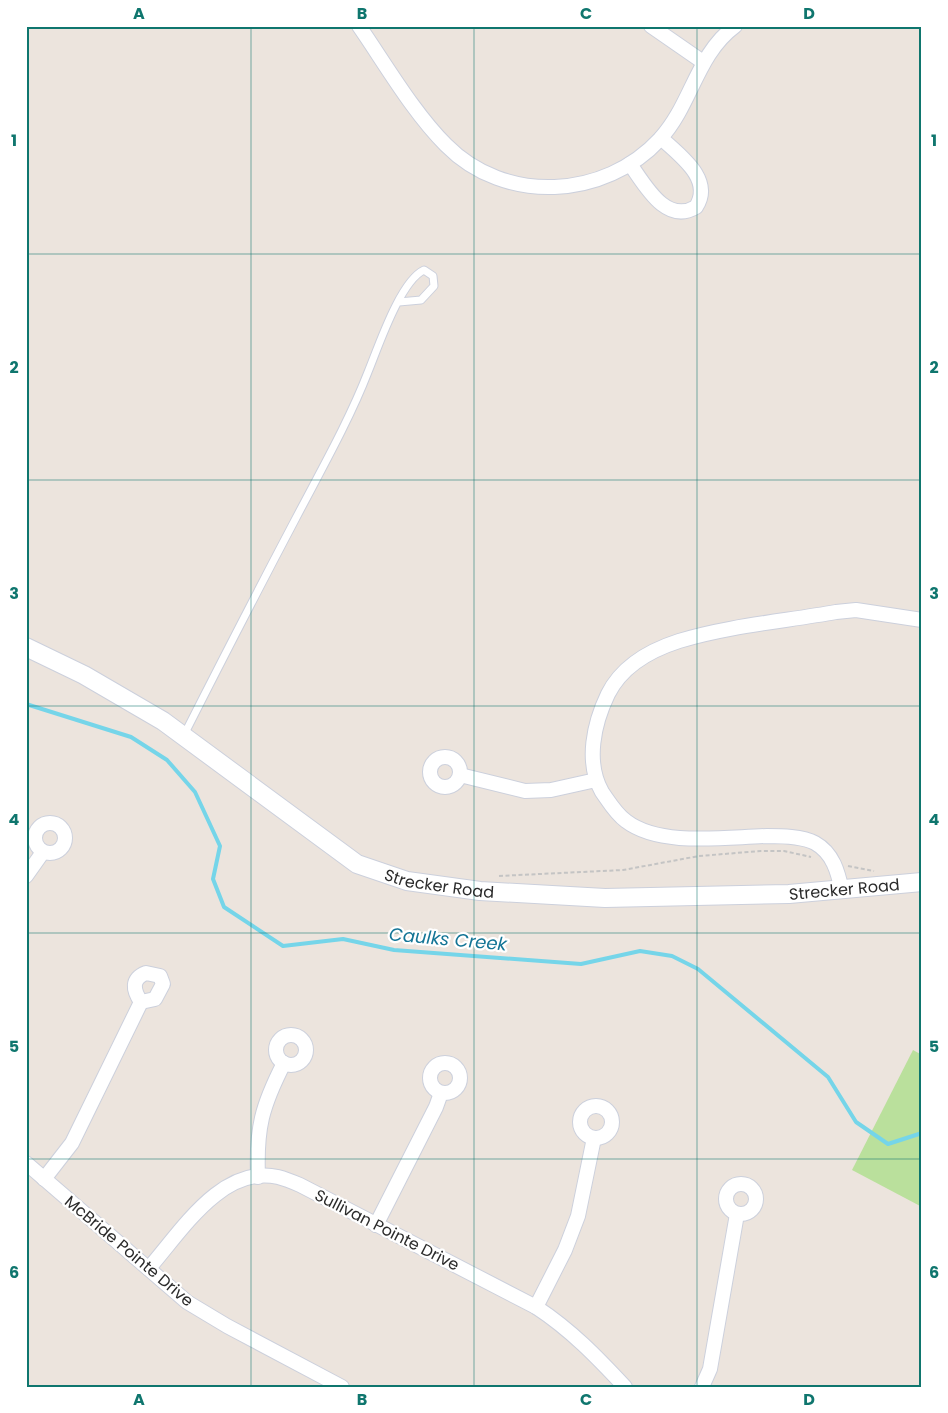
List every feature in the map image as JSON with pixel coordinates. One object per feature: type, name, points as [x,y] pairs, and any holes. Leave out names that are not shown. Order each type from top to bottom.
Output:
[{"type":"street","points":[[359,26],[427,123],[446,146],[475,167],[511,182],[544,188],[560,187],[601,179],[630,164],[660,138],[680,110],[704,62],[715,45],[735,26]]},
{"type":"street","points":[[651,26],[704,62]]},
{"type":"street","points":[[630,164],[668,209],[682,212],[696,206],[702,194],[701,182],[679,155],[660,138]]},
{"type":"street","points":[[842,891],[834,863],[815,843],[795,837],[674,838],[651,833],[626,821],[610,805],[596,780],[593,755],[594,732],[601,708],[611,688],[624,671],[640,658],[664,646],[692,637],[856,610],[886,613],[922,620]]},
{"type":"street","name":"Strecker Road","points":[[26,647],[84,675],[184,734],[357,864],[407,881],[480,891],[605,898],[707,898],[842,891],[922,882]]},
{"type":"street","points":[[460,775],[525,791],[551,790],[596,780]]},
{"type":"street","points":[[26,876],[43,852]]},
{"type":"street","points":[[44,1179],[72,1143],[141,1002]]},
{"type":"street","points":[[258,1177],[256,1144],[259,1126],[265,1104],[284,1063]]},
{"type":"street","points":[[376,1225],[436,1107],[441,1093]]},
{"type":"street","points":[[536,1307],[565,1250],[578,1216],[594,1138]]},
{"type":"street","name":"McBride Pointe Drive","points":[[26,1163],[187,1302],[227,1326],[342,1387]]},
{"type":"street","name":"Sullivan Pointe Drive","points":[[149,1268],[214,1194],[234,1183],[258,1177],[277,1176],[300,1185],[536,1307],[560,1323],[586,1345],[625,1387]]},
{"type":"street","points":[[702,1387],[710,1369],[737,1214]]},
{"type":"lane","points":[[184,734],[331,451],[368,373],[384,329],[398,302],[417,273],[424,270],[433,276],[434,286],[421,300],[398,302]]},
{"type":"path","points":[[480,891],[497,876],[624,870],[699,856],[784,851],[812,857]]},
{"type":"path","points":[[834,863],[880,871]]},
{"type":"green space","points":[[913,1050],[922,1055],[922,1207],[852,1170]]},
{"type":"waterway","name":"Caulks Creek","points":[[26,704],[131,737],[167,760],[195,792],[220,846],[213,879],[224,907],[283,946],[343,939],[394,950],[581,964],[640,951],[672,956],[698,969],[828,1077],[856,1122],[888,1144],[922,1133]]}]
